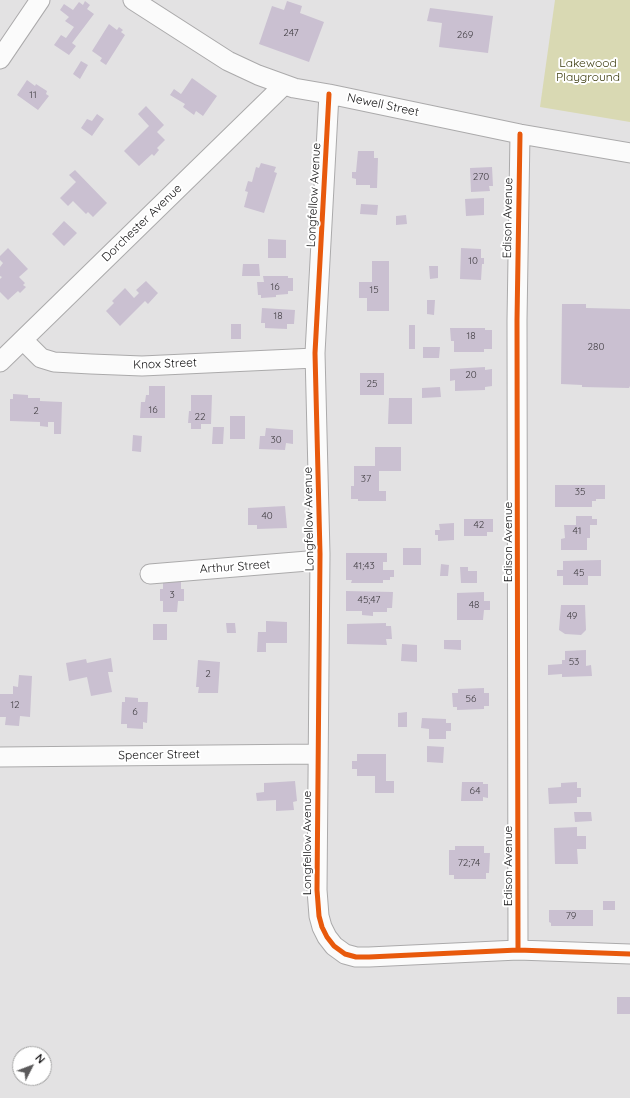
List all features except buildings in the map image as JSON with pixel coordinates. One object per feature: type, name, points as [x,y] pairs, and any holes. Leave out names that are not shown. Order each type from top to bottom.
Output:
[{"type":"street","points":[[0,59],[40,0]]},
{"type":"street","name":"Newell Street","points":[[133,0],[228,61],[284,85],[520,134],[630,152]]},
{"type":"street","name":"Dorchester Avenue","points":[[0,362],[284,85]]},
{"type":"street","name":"Longfellow Avenue","points":[[329,94],[316,358],[320,560],[318,907],[322,927],[330,942],[337,949],[345,954],[361,957],[518,950]]},
{"type":"street","name":"Edison Avenue","points":[[518,950],[517,320],[520,134]]},
{"type":"street","name":"Knox Street","points":[[23,340],[41,358],[54,362],[142,366],[316,358]]},
{"type":"street","name":"Arthur Street","points":[[150,574],[320,560]]},
{"type":"street","name":"Spencer Street","points":[[0,757],[318,754]]},
{"type":"street","points":[[518,950],[630,954]]},
{"type":"green space","name":"Lakewood Playground","points":[[555,0],[630,0],[630,122],[540,107]]},
{"type":"cycle path","points":[[329,94],[315,353],[320,554],[317,890],[319,916],[322,927],[334,946],[345,954],[356,957],[518,950],[630,954]]},
{"type":"cycle path","points":[[518,950],[517,320],[520,134]]}]
